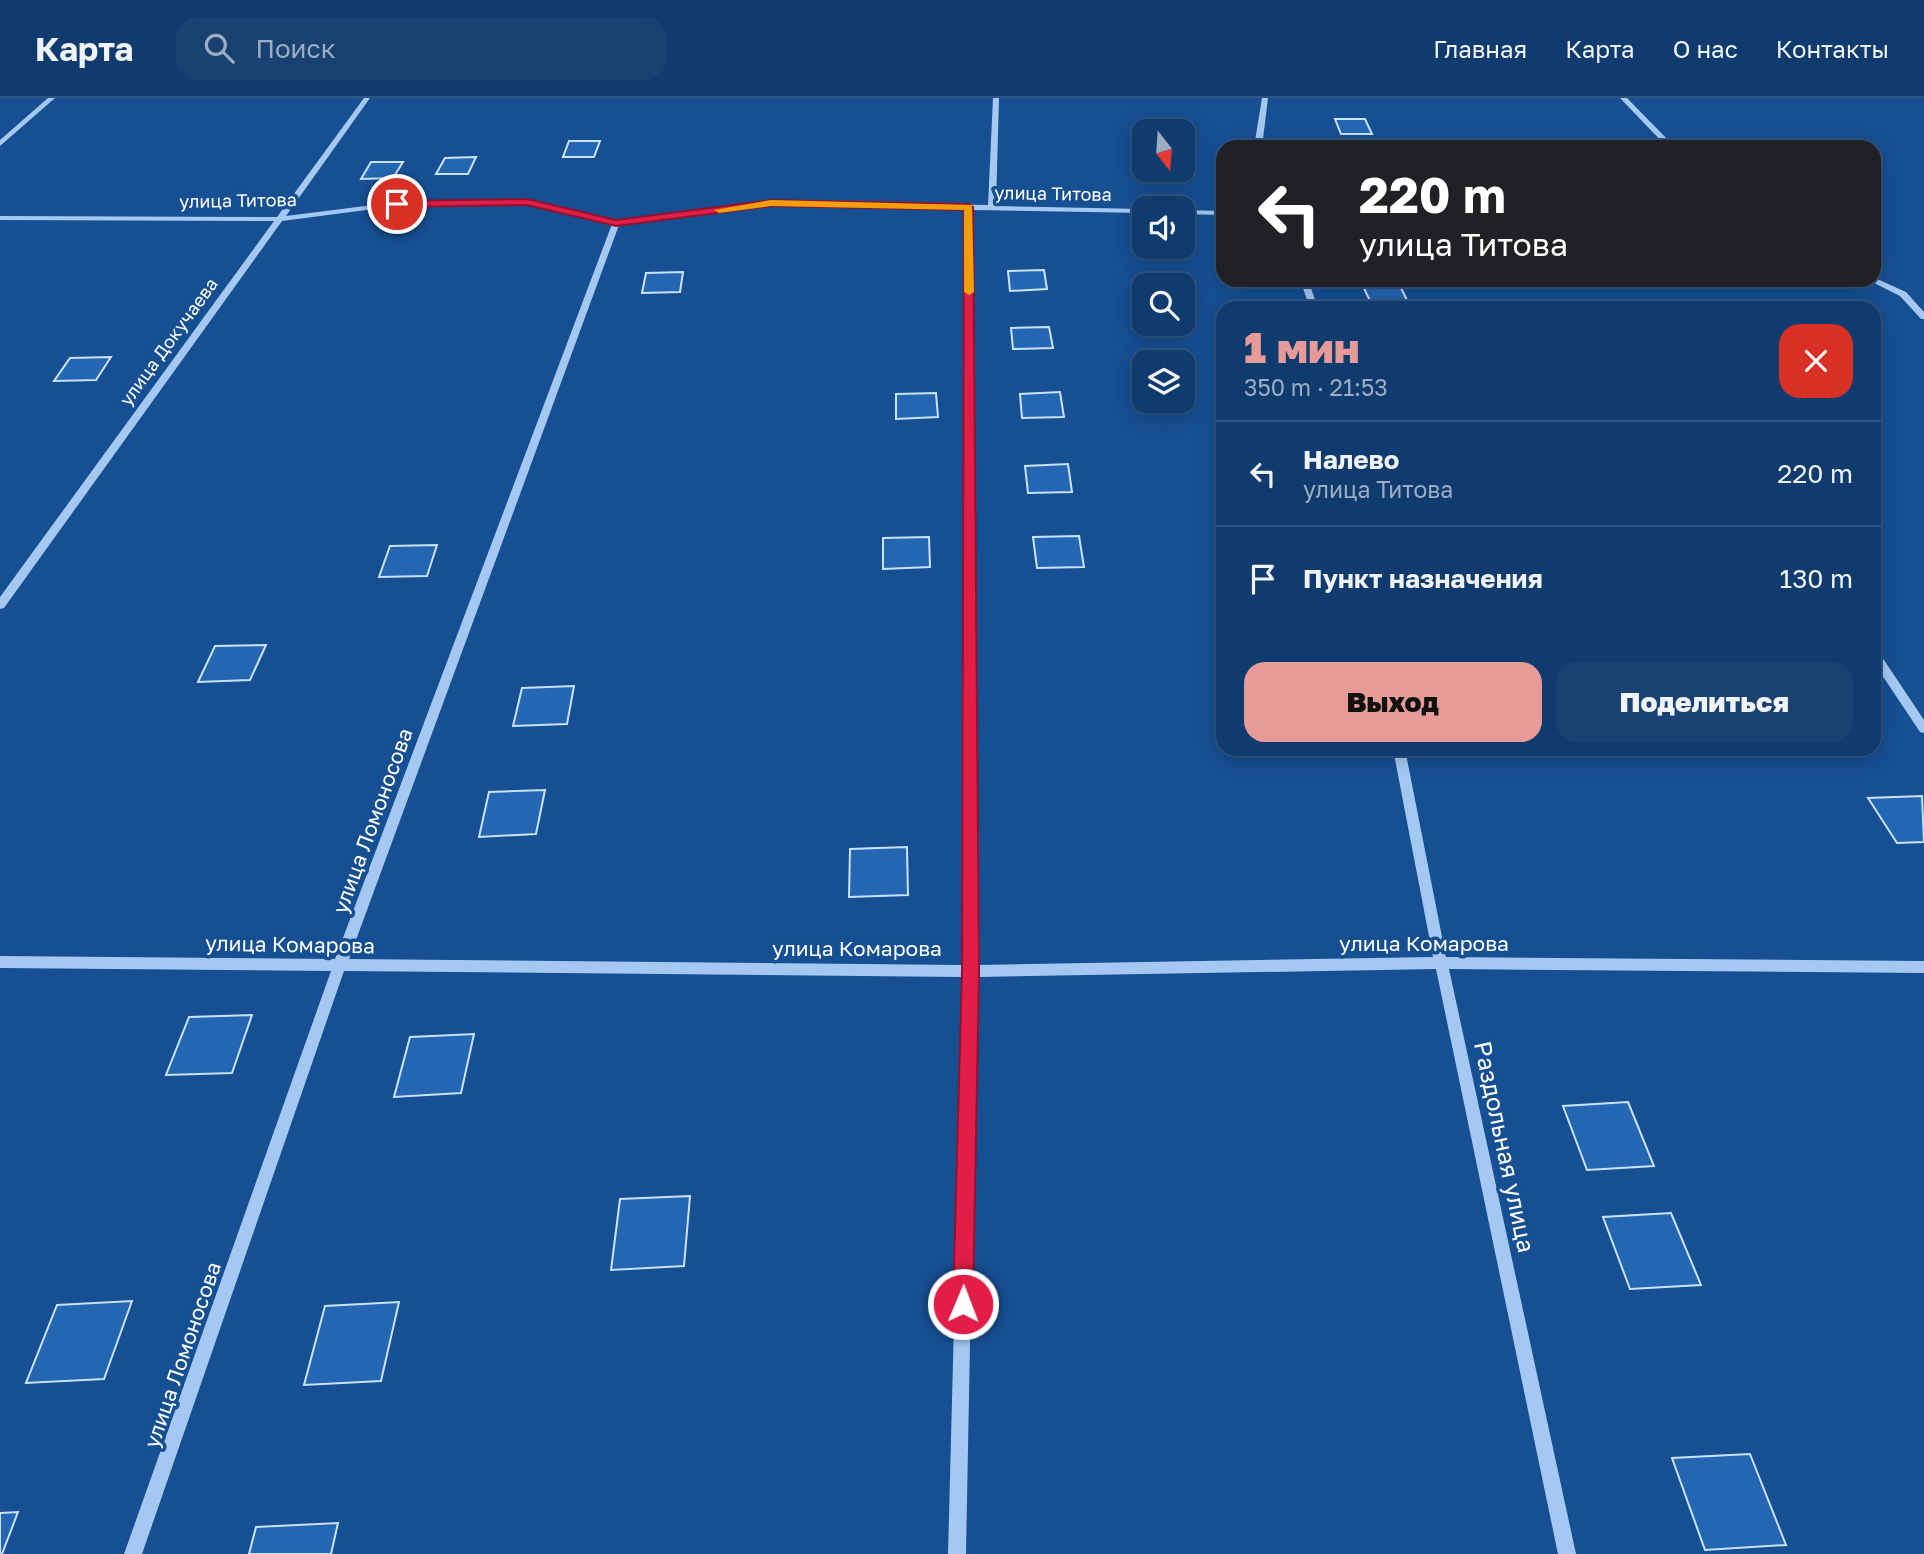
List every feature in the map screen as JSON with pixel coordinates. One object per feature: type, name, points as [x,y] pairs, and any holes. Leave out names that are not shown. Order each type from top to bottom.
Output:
[{"type":"street","points":[[0,144],[52,98]]},
{"type":"street","name":"улица Докучаева","points":[[0,605],[367,98]]},
{"type":"street","points":[[992,208],[996,98]]},
{"type":"street","points":[[1259,140],[1265,98]]},
{"type":"street","points":[[1623,98],[1664,140]]},
{"type":"street","name":"улица Титова","points":[[0,218],[277,219],[397,204],[527,202],[616,223],[771,203],[1132,211]]},
{"type":"street","points":[[957,1554],[971,971],[969,207]]},
{"type":"street","points":[[1195,212],[1216,213]]},
{"type":"street","name":"улица Ломоносова","points":[[133,1554],[339,967],[616,223]]},
{"type":"street","points":[[1881,284],[1903,294],[1924,317]]},
{"type":"street","points":[[1881,664],[1924,729]]},
{"type":"street","name":"Раздольная улица","points":[[1400,756],[1441,963],[1567,1554]]},
{"type":"street","name":"улица Комарова","points":[[0,962],[971,971],[1441,963],[1924,967]]},
{"type":"building","points":[[1335,119],[1365,119],[1372,134],[1341,134]]},
{"type":"building","points":[[569,141],[600,141],[594,157],[563,157]]},
{"type":"building","points":[[476,157],[468,174],[436,174],[445,158]]},
{"type":"building","points":[[371,162],[403,162],[393,178],[361,179]]},
{"type":"building","points":[[1044,270],[1047,289],[1010,291],[1008,271]]},
{"type":"building","points":[[683,272],[680,292],[642,293],[646,273]]},
{"type":"building","points":[[1363,287],[1400,287],[1408,301],[1370,301]]},
{"type":"building","points":[[1049,327],[1053,348],[1013,349],[1011,328]]},
{"type":"building","points":[[111,357],[96,380],[54,381],[70,358]]},
{"type":"building","points":[[1060,392],[1064,417],[1022,418],[1020,394]]},
{"type":"building","points":[[936,393],[938,417],[896,419],[896,394]]},
{"type":"building","points":[[1068,464],[1072,492],[1028,493],[1025,466]]},
{"type":"building","points":[[1079,536],[1084,567],[1037,568],[1033,537]]},
{"type":"building","points":[[929,537],[930,567],[883,569],[883,538]]},
{"type":"building","points":[[437,545],[427,576],[379,577],[390,546]]},
{"type":"building","points":[[266,645],[250,680],[198,682],[215,646]]},
{"type":"building","points":[[574,686],[567,724],[513,726],[522,688]]},
{"type":"building","points":[[545,790],[536,834],[479,837],[489,792]]},
{"type":"building","points":[[1922,796],[1924,842],[1897,843],[1868,798]]},
{"type":"building","points":[[907,847],[908,895],[849,897],[850,849]]},
{"type":"building","points":[[252,1015],[232,1073],[166,1075],[189,1017]]},
{"type":"building","points":[[474,1034],[461,1093],[394,1097],[410,1037]]},
{"type":"building","points":[[1628,1102],[1654,1166],[1587,1170],[1563,1106]]},
{"type":"building","points":[[690,1196],[684,1266],[611,1270],[620,1199]]},
{"type":"building","points":[[1671,1213],[1701,1285],[1630,1289],[1603,1217]]},
{"type":"building","points":[[132,1301],[104,1379],[26,1383],[57,1305]]},
{"type":"building","points":[[399,1302],[381,1381],[304,1385],[325,1306]]},
{"type":"building","points":[[1750,1454],[1786,1545],[1705,1550],[1672,1458]]},
{"type":"building","points":[[18,1512],[2,1554],[0,1554],[0,1513]]},
{"type":"building","points":[[338,1523],[331,1554],[249,1554],[256,1527]]},
{"type":"slow traffic","points":[[719,210],[771,203],[969,207],[969,292]]},
{"type":"route","points":[[397,204],[527,202],[616,223],[771,203],[969,207],[971,971],[963,1304]]}]
